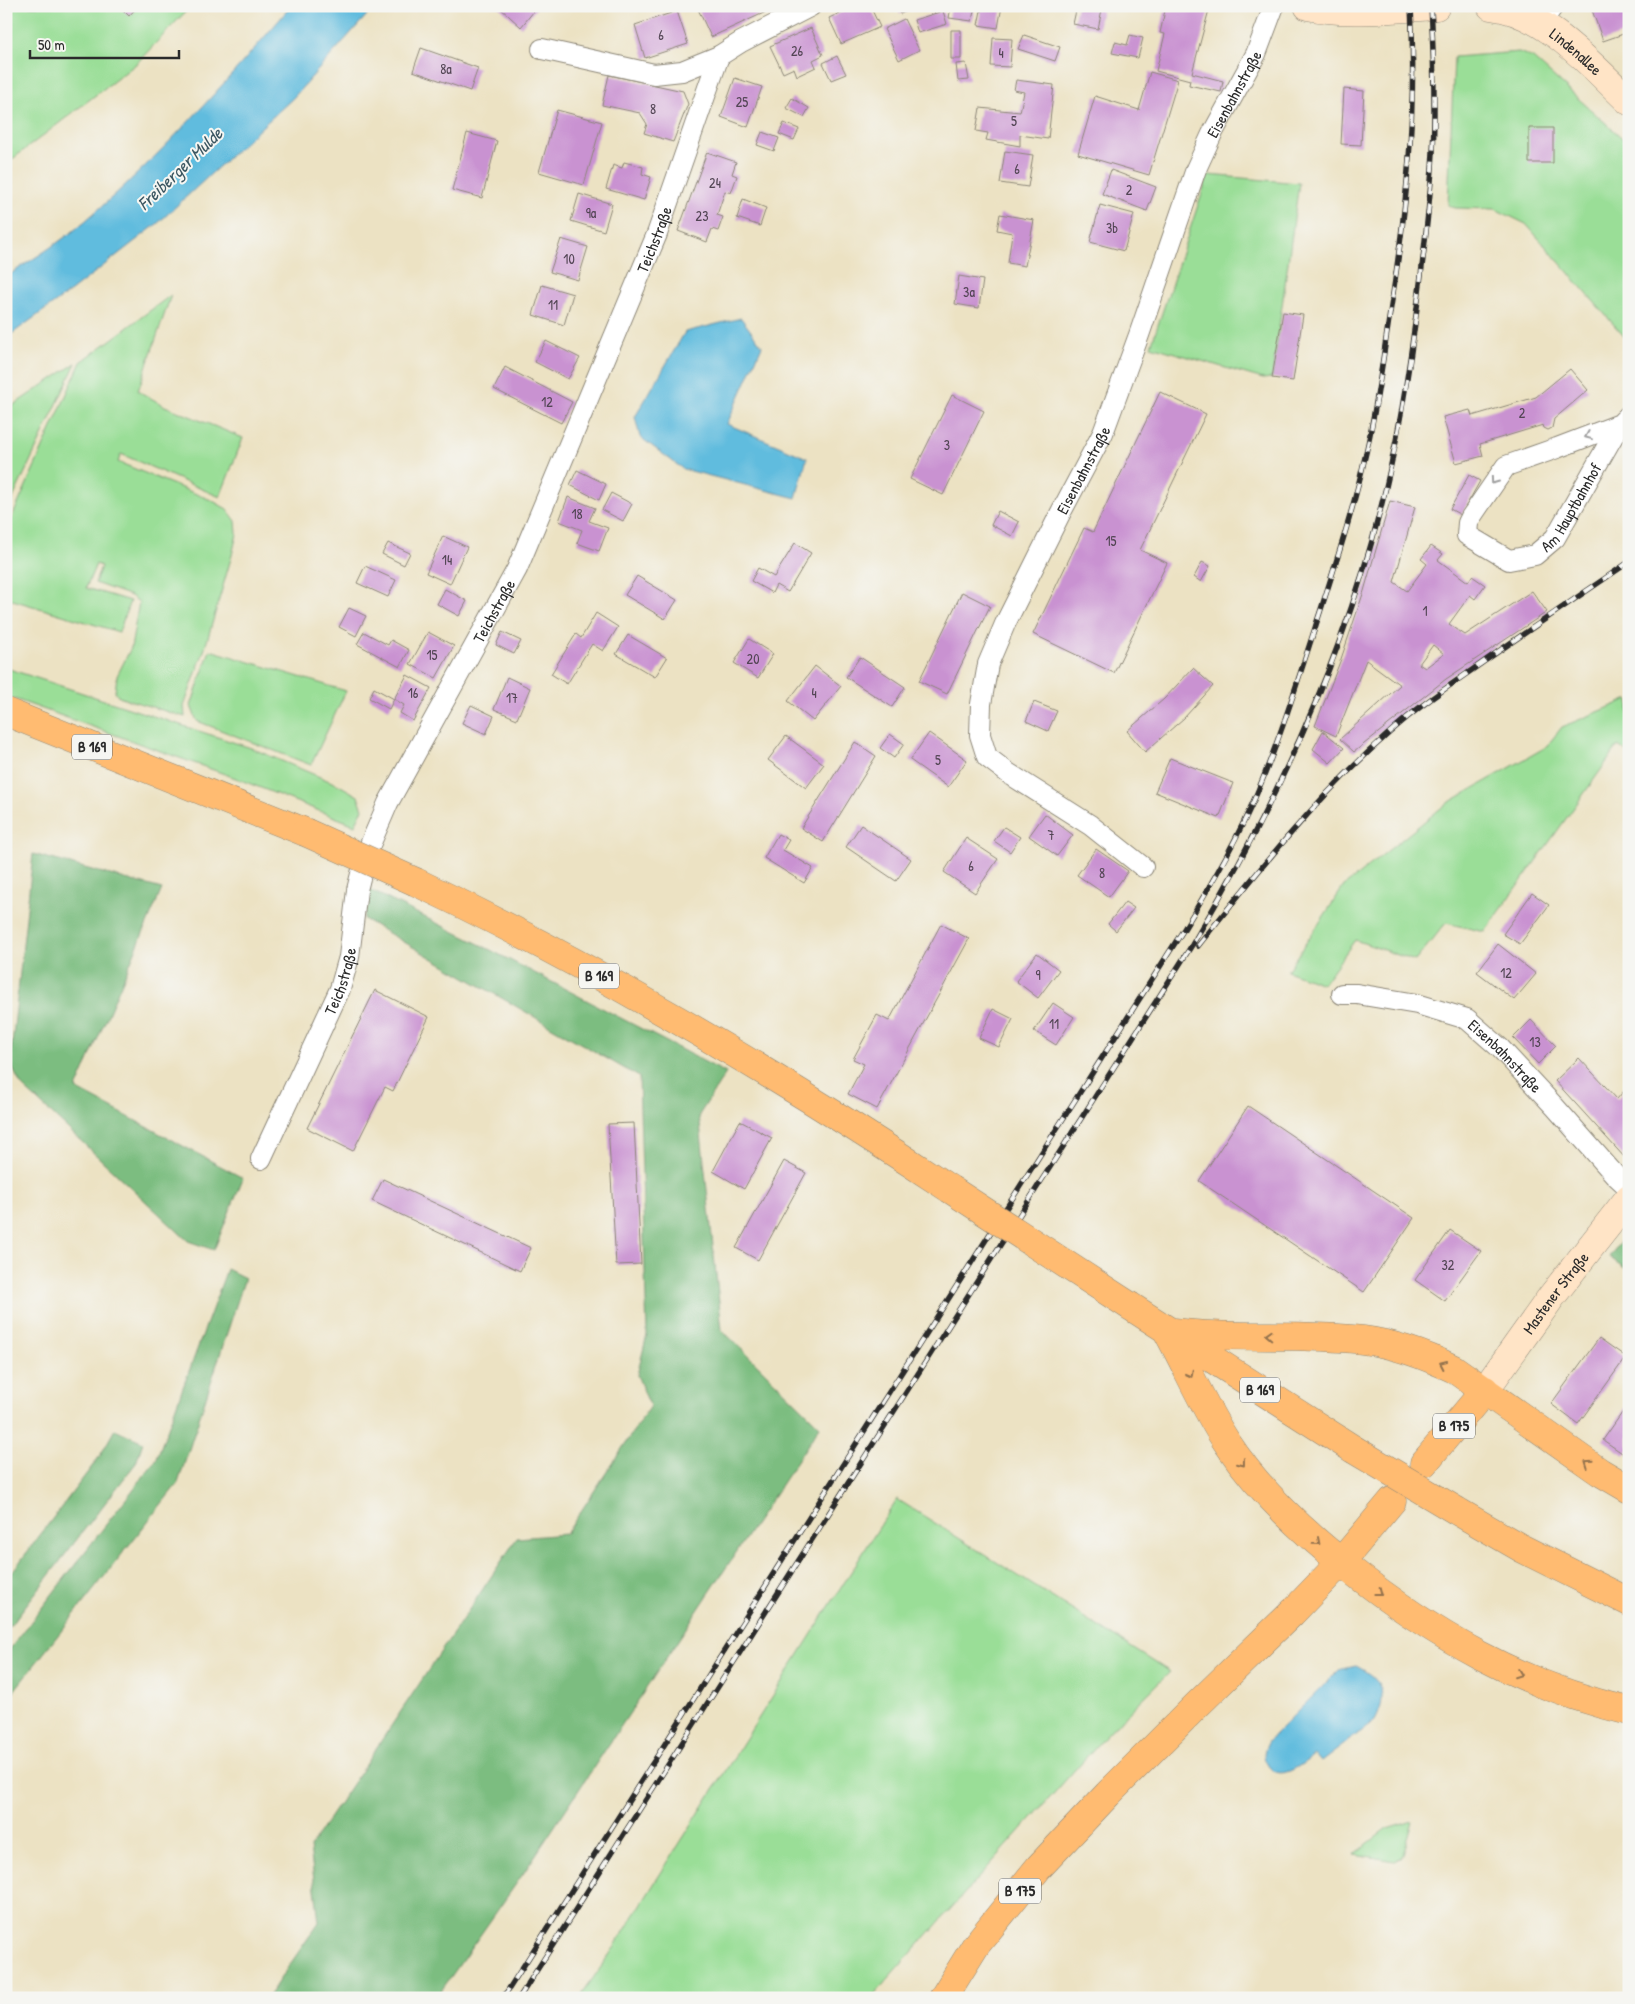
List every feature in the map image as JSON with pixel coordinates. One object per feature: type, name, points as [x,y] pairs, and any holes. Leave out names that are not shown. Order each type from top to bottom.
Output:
[{"type":"main road","points":[[1308,6],[1322,9],[1351,10],[1436,6]]},
{"type":"main road","name":"Lindenallee","points":[[1491,6],[1502,7],[1523,15],[1547,16],[1580,55],[1629,101]]},
{"type":"main road","name":"B 169","points":[[6,712],[304,832],[416,882],[476,910],[606,980],[777,1079],[894,1152],[1167,1331],[1353,1449],[1521,1548],[1629,1602]]},
{"type":"main road","name":"Mastener Straße","points":[[1485,1390],[1552,1296],[1629,1198]]},
{"type":"main road","points":[[1167,1331],[1201,1335],[1267,1335],[1363,1340],[1405,1349],[1454,1369],[1600,1472],[1629,1489]]},
{"type":"main road","points":[[1167,1331],[1215,1423],[1243,1466],[1294,1522],[1341,1562],[1380,1593],[1441,1634],[1503,1668],[1596,1704],[1629,1711]]},
{"type":"main road","name":"B 175","points":[[1424,1463],[1485,1390]]},
{"type":"main road","name":"B 175","points":[[943,1998],[976,1945],[1039,1867],[1108,1794],[1292,1613],[1341,1562],[1392,1501]]},
{"type":"street","points":[[542,49],[654,74],[682,71],[719,56],[741,42],[811,6]]},
{"type":"street","name":"Eisenbahnstraße","points":[[1143,867],[1090,825],[1008,773],[987,757],[980,735],[981,704],[988,664],[1005,624],[1103,433],[1140,334],[1196,169],[1212,134],[1256,54],[1274,6]]},
{"type":"street","name":"Teichstraße","points":[[261,1159],[340,989],[349,957],[357,890],[366,854],[388,804],[516,569],[657,234],[719,56]]},
{"type":"street","name":"Am Hauptbahnhof","points":[[1624,420],[1607,446],[1555,538],[1534,555],[1509,560],[1467,535],[1468,523],[1471,517],[1506,466],[1557,448],[1624,420]]},
{"type":"street","name":"Eisenbahnstraße","points":[[1342,994],[1357,994],[1417,1004],[1467,1019],[1506,1055],[1555,1107],[1615,1176],[1629,1188]]},
{"type":"green space","points":[[6,6],[191,6],[136,64],[6,164]]},
{"type":"green space","points":[[1519,52],[1533,58],[1629,144],[1629,342],[1526,224],[1495,209],[1455,208],[1448,205],[1454,57]]},
{"type":"green space","points":[[1208,175],[1299,183],[1272,378],[1263,379],[1151,346]]},
{"type":"green space","points":[[171,295],[138,391],[165,406],[243,438],[220,497],[121,454],[118,462],[211,500],[227,509],[236,521],[237,534],[232,555],[205,648],[184,706],[185,717],[119,697],[115,692],[117,676],[131,648],[139,602],[131,596],[95,583],[101,566],[96,564],[86,588],[130,601],[119,632],[6,598],[6,531],[81,362]]},
{"type":"green space","points":[[76,363],[6,513],[6,410]]},
{"type":"green space","points":[[210,650],[346,691],[311,765],[197,721],[191,706]]},
{"type":"green space","points":[[6,668],[251,748],[339,785],[358,796],[363,809],[355,825],[233,777],[6,696]]},
{"type":"green space","points":[[1629,699],[1629,753],[1618,746],[1485,932],[1446,923],[1415,961],[1355,940],[1323,984],[1287,971],[1344,886],[1446,804],[1546,747],[1562,727]]},
{"type":"green space","points":[[33,854],[162,889],[76,1089],[243,1178],[214,1250],[188,1241],[21,1085],[10,1063]]},
{"type":"green space","points":[[368,889],[481,945],[726,1073],[699,1115],[722,1330],[820,1426],[523,1874],[436,1998],[267,1998],[319,1922],[310,1847],[517,1538],[566,1534],[650,1406],[637,1375],[647,1335],[639,1077],[364,919]]},
{"type":"green space","points":[[1629,1231],[1629,1271],[1609,1257]]},
{"type":"green space","points":[[227,1269],[245,1278],[178,1483],[6,1701],[6,1654],[156,1460]]},
{"type":"green space","points":[[115,1429],[143,1442],[136,1463],[6,1631],[6,1580],[100,1456]]},
{"type":"green space","points":[[897,1499],[1170,1672],[1106,1735],[871,1998],[579,1998],[606,1960]]},
{"type":"green space","points":[[1413,1821],[1402,1858],[1395,1861],[1354,1854],[1387,1829]]},
{"type":"water","name":"Freiberger Mulde","points":[[291,6],[375,6],[293,98],[157,224],[71,291],[6,338],[6,277],[72,232],[131,180],[213,95]]},
{"type":"water","points":[[741,318],[762,346],[727,424],[807,458],[796,498],[683,469],[640,437],[635,417],[685,332]]},
{"type":"water","points":[[1356,1666],[1372,1676],[1380,1688],[1382,1703],[1375,1721],[1321,1762],[1315,1755],[1290,1771],[1283,1773],[1271,1769],[1264,1756],[1269,1740],[1339,1670]]},
{"type":"building","points":[[119,6],[138,6],[129,16]]},
{"type":"building","points":[[498,6],[538,6],[521,27]]},
{"type":"building","points":[[704,6],[779,6],[711,37],[698,9]]},
{"type":"building","points":[[855,6],[870,6],[880,27],[841,44],[829,18]]},
{"type":"building","points":[[897,6],[919,6],[900,14]]},
{"type":"building","points":[[951,6],[975,6],[972,21],[949,18]]},
{"type":"building","points":[[982,6],[1002,6],[998,28],[978,25]]},
{"type":"building","points":[[1077,6],[1090,6],[1102,9],[1098,29],[1073,24]]},
{"type":"building","points":[[1166,6],[1210,6],[1192,73],[1223,81],[1221,92],[1189,85],[1190,80],[1156,71],[1165,34],[1160,33]]},
{"type":"building","points":[[1603,6],[1629,6],[1629,32],[1603,41],[1592,10]]},
{"type":"building","points":[[677,11],[688,44],[645,58],[635,25]]},
{"type":"building","points":[[943,11],[947,24],[918,33],[914,20]]},
{"type":"building","points":[[904,19],[919,50],[899,60],[884,29]]},
{"type":"building","points":[[811,28],[823,55],[813,60],[816,67],[797,76],[794,68],[783,73],[770,46]]},
{"type":"building","points":[[951,30],[961,30],[961,59],[951,59]]},
{"type":"building","points":[[1024,35],[1060,47],[1055,61],[1018,49]]},
{"type":"building","points":[[1130,35],[1143,38],[1138,58],[1112,53],[1115,42],[1127,45]]},
{"type":"building","points":[[993,38],[1012,39],[1010,67],[991,66]]},
{"type":"building","points":[[421,48],[478,68],[470,91],[413,71]]},
{"type":"building","points":[[837,56],[846,74],[831,80],[823,63]]},
{"type":"building","points":[[966,63],[969,80],[958,81],[956,64]]},
{"type":"building","points":[[1150,72],[1178,80],[1149,175],[1078,154],[1095,96],[1139,110]]},
{"type":"building","points":[[609,75],[683,91],[688,104],[673,142],[644,133],[647,124],[640,113],[602,105]]},
{"type":"building","points":[[735,78],[762,87],[748,127],[721,117]]},
{"type":"building","points":[[1016,80],[1054,85],[1048,139],[1020,135],[1020,146],[986,140],[988,133],[976,131],[980,108],[1020,112],[1024,92],[1014,90]]},
{"type":"building","points":[[1344,89],[1364,91],[1361,145],[1341,144]]},
{"type":"building","points":[[792,98],[809,108],[804,117],[786,108]]},
{"type":"building","points":[[557,110],[602,122],[584,185],[539,172]]},
{"type":"building","points":[[784,123],[799,129],[794,140],[779,134]]},
{"type":"building","points":[[1529,128],[1553,128],[1553,163],[1529,163]]},
{"type":"building","points":[[762,132],[779,138],[774,151],[757,145]]},
{"type":"building","points":[[467,133],[497,141],[482,198],[452,190]]},
{"type":"building","points":[[1005,151],[1033,155],[1028,187],[1000,183]]},
{"type":"building","points":[[707,152],[736,162],[732,174],[737,176],[731,193],[725,191],[717,215],[723,217],[718,231],[712,229],[707,242],[678,231]]},
{"type":"building","points":[[624,162],[643,167],[642,174],[651,177],[644,200],[606,189],[613,165],[622,168]]},
{"type":"building","points":[[1111,170],[1156,187],[1147,211],[1102,194]]},
{"type":"building","points":[[579,194],[612,204],[604,231],[571,221]]},
{"type":"building","points":[[743,199],[766,208],[760,226],[737,218]]},
{"type":"building","points":[[1100,205],[1134,214],[1124,251],[1090,242]]},
{"type":"building","points":[[1000,214],[1034,220],[1025,266],[1008,263],[1012,233],[997,230]]},
{"type":"building","points":[[561,239],[588,247],[578,280],[550,272]]},
{"type":"building","points":[[959,276],[983,280],[979,308],[955,304]]},
{"type":"building","points":[[542,285],[573,294],[564,325],[533,315]]},
{"type":"building","points":[[1283,312],[1303,315],[1293,381],[1272,378]]},
{"type":"building","points":[[546,341],[580,358],[568,379],[535,362]]},
{"type":"building","points":[[505,367],[572,402],[561,423],[494,389]]},
{"type":"building","points":[[1570,369],[1588,390],[1554,419],[1552,428],[1548,430],[1543,425],[1480,444],[1483,456],[1456,463],[1443,417],[1470,410],[1472,416],[1536,397]]},
{"type":"building","points":[[1160,392],[1206,414],[1140,550],[1167,563],[1114,673],[1033,634],[1084,528],[1093,532]]},
{"type":"building","points":[[952,395],[984,411],[943,495],[910,479]]},
{"type":"building","points":[[577,470],[606,484],[599,500],[570,485]]},
{"type":"building","points":[[1469,475],[1480,481],[1461,515],[1450,509]]},
{"type":"building","points":[[611,493],[632,504],[623,521],[602,510]]},
{"type":"building","points":[[568,497],[595,508],[589,521],[608,528],[599,551],[577,543],[582,530],[559,521]]},
{"type":"building","points":[[1390,501],[1415,507],[1394,582],[1407,591],[1427,564],[1421,559],[1431,546],[1443,554],[1438,560],[1468,582],[1472,576],[1485,585],[1475,599],[1470,595],[1449,624],[1465,635],[1532,591],[1547,612],[1446,679],[1354,752],[1340,739],[1400,685],[1366,660],[1336,736],[1315,726],[1341,659],[1364,591]],"holes":[[[1433,645],[1444,654],[1425,668],[1419,664]]]},
{"type":"building","points":[[998,511],[1019,522],[1012,536],[991,525]]},
{"type":"building","points":[[443,536],[467,547],[450,584],[426,573]]},
{"type":"building","points":[[388,543],[410,553],[404,565],[382,554]]},
{"type":"building","points":[[795,543],[811,553],[788,592],[776,585],[772,593],[751,581],[758,568],[774,577]]},
{"type":"building","points":[[1202,562],[1210,566],[1201,582],[1194,577]]},
{"type":"building","points":[[365,566],[396,580],[388,597],[357,583]]},
{"type":"building","points":[[637,576],[677,600],[665,619],[625,595]]},
{"type":"building","points":[[445,589],[467,601],[459,616],[437,604]]},
{"type":"building","points":[[962,592],[990,606],[947,694],[919,681]]},
{"type":"building","points":[[349,608],[366,616],[356,636],[339,627]]},
{"type":"building","points":[[596,613],[618,627],[603,651],[592,644],[567,684],[551,674],[576,634],[581,638]]},
{"type":"building","points":[[364,632],[388,645],[391,640],[409,650],[400,667],[357,644]]},
{"type":"building","points":[[428,632],[454,646],[436,678],[410,664]]},
{"type":"building","points":[[502,632],[521,641],[514,654],[496,645]]},
{"type":"building","points":[[628,635],[667,658],[655,677],[616,654]]},
{"type":"building","points":[[749,639],[773,654],[758,678],[734,663]]},
{"type":"building","points":[[860,657],[905,687],[892,707],[846,677]]},
{"type":"building","points":[[815,666],[841,686],[813,721],[788,701]]},
{"type":"building","points":[[1193,668],[1213,686],[1184,718],[1145,752],[1127,731],[1164,699]]},
{"type":"building","points":[[407,675],[431,688],[413,721],[400,713],[404,705],[394,699]]},
{"type":"building","points":[[507,677],[530,688],[517,719],[494,709]]},
{"type":"building","points":[[374,688],[394,699],[389,709],[369,698]]},
{"type":"building","points":[[1034,702],[1057,711],[1048,731],[1026,721]]},
{"type":"building","points":[[471,705],[494,716],[486,734],[462,723]]},
{"type":"building","points":[[1323,731],[1344,748],[1330,763],[1313,749]]},
{"type":"building","points":[[929,733],[967,760],[948,787],[910,760]]},
{"type":"building","points":[[890,734],[904,744],[894,758],[880,748]]},
{"type":"building","points":[[786,736],[824,764],[806,788],[768,760]]},
{"type":"building","points":[[855,742],[876,756],[823,842],[801,828]]},
{"type":"building","points":[[1170,758],[1233,783],[1219,818],[1155,792]]},
{"type":"building","points":[[1045,814],[1073,835],[1057,856],[1029,836]]},
{"type":"building","points":[[861,825],[911,859],[896,881],[846,847]]},
{"type":"building","points":[[1004,827],[1020,837],[1010,852],[994,841]]},
{"type":"building","points":[[778,834],[789,840],[783,850],[813,868],[804,883],[764,858]]},
{"type":"building","points":[[966,838],[998,859],[975,893],[944,872]]},
{"type":"building","points":[[1096,849],[1128,871],[1109,897],[1077,875]]},
{"type":"building","points":[[1532,893],[1549,905],[1520,944],[1503,934]]},
{"type":"building","points":[[1125,902],[1134,908],[1116,931],[1108,924]]},
{"type":"building","points":[[941,924],[969,939],[877,1109],[848,1094],[864,1064],[853,1059],[877,1015],[889,1021]]},
{"type":"building","points":[[1498,944],[1536,974],[1514,1000],[1477,972]]},
{"type":"building","points":[[1037,953],[1059,970],[1038,998],[1016,981]]},
{"type":"building","points":[[375,990],[429,1017],[393,1091],[385,1087],[353,1151],[307,1128]]},
{"type":"building","points":[[1053,1003],[1074,1017],[1056,1045],[1034,1031]]},
{"type":"building","points":[[993,1009],[1013,1019],[999,1047],[979,1038]]},
{"type":"building","points":[[1531,1020],[1556,1046],[1538,1064],[1513,1038]]},
{"type":"building","points":[[1579,1058],[1617,1099],[1629,1085],[1629,1155],[1626,1159],[1555,1081]]},
{"type":"building","points":[[1248,1106],[1414,1218],[1364,1292],[1199,1181]]},
{"type":"building","points":[[740,1121],[772,1138],[744,1189],[713,1171]]},
{"type":"building","points":[[634,1123],[641,1264],[616,1265],[608,1124]]},
{"type":"building","points":[[784,1161],[806,1173],[758,1260],[736,1248]]},
{"type":"building","points":[[383,1179],[531,1248],[520,1271],[372,1201]]},
{"type":"building","points":[[1450,1230],[1481,1251],[1445,1301],[1415,1280]]},
{"type":"building","points":[[1599,1338],[1626,1357],[1578,1424],[1551,1404]]},
{"type":"building","points":[[1629,1403],[1629,1450],[1625,1455],[1603,1440]]},
{"type":"railway","points":[[503,1998],[1184,929],[1223,862],[1249,811],[1281,732],[1329,586],[1354,500],[1372,423],[1395,280],[1409,163],[1412,85],[1411,6]]},
{"type":"railway","points":[[519,1998],[1192,945],[1250,841],[1302,735],[1346,625],[1364,568],[1387,484],[1403,402],[1419,292],[1432,169],[1434,88],[1431,6]]},
{"type":"railway","points":[[1198,946],[1265,863],[1312,809],[1362,758],[1398,725],[1450,685],[1629,562]]}]
